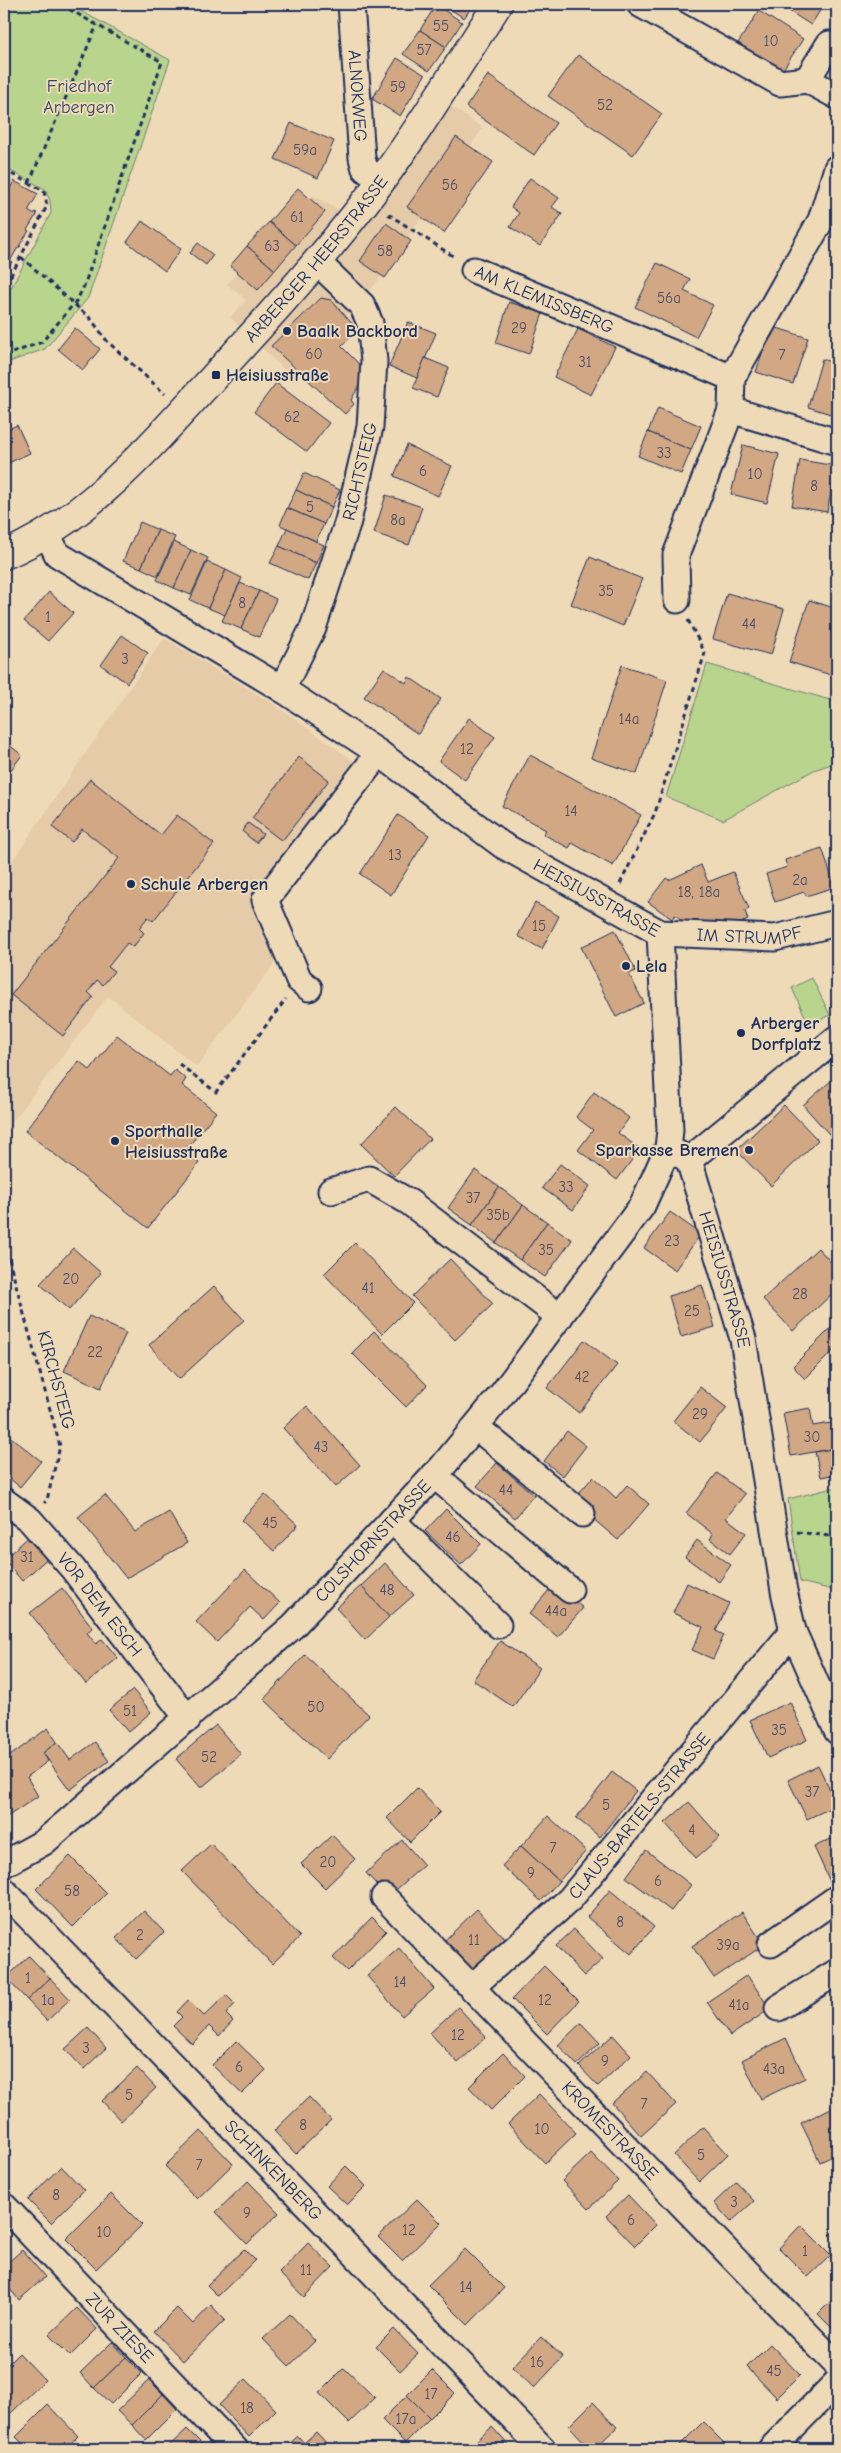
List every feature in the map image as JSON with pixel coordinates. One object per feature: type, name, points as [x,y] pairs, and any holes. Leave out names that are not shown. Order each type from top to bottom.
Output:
[{"type":"main road","name":"ARBERGER HEERSTRASSE","points":[[4,555],[47,533],[94,499],[130,468],[184,410],[316,261],[373,191],[498,4]]},
{"type":"street","name":"ALNOKWEG","points":[[351,4],[362,158],[373,191]]},
{"type":"street","points":[[640,4],[780,83],[806,80],[837,96]]},
{"type":"street","points":[[806,80],[834,40]]},
{"type":"street","points":[[677,600],[676,555],[731,410],[732,378],[821,220],[837,168]]},
{"type":"street","name":"RICHTSTEIG","points":[[282,689],[313,628],[348,521],[370,427],[374,361],[370,323],[362,305],[316,261]]},
{"type":"street","name":"AM KLEMISSBERG","points":[[474,270],[732,378]]},
{"type":"street","points":[[731,410],[837,442]]},
{"type":"street","name":"HEISIUSSTRASSE","points":[[47,533],[57,554],[282,689],[379,752],[502,846],[610,903],[660,933],[668,1063],[678,1154],[743,1339],[774,1529],[793,1631],[837,1732]]},
{"type":"street","points":[[304,984],[265,900],[379,752]]},
{"type":"street","name":"IM STRUMPF","points":[[660,933],[775,938],[837,922]]},
{"type":"street","name":"COLSHORNSTRASSE","points":[[4,1864],[44,1842],[293,1626],[434,1475],[476,1427],[560,1317],[678,1154],[837,1038]]},
{"type":"street","points":[[331,1191],[370,1179],[409,1202],[560,1317]]},
{"type":"street","points":[[476,1427],[582,1514]]},
{"type":"street","points":[[434,1475],[570,1590]]},
{"type":"street","name":"VOR DEM ESCH","points":[[4,1501],[30,1520],[73,1569],[188,1719]]},
{"type":"street","points":[[392,1520],[498,1624]]},
{"type":"street","name":"CLAUS-BARTELS-STRASSE","points":[[472,1987],[570,1899],[793,1631]]},
{"type":"street","name":"SCHINKENBERG","points":[[4,1891],[543,2449]]},
{"type":"street","name":"KROMESTRASSE","points":[[384,1897],[837,2365]]},
{"type":"street","points":[[770,1944],[837,1898]]},
{"type":"street","points":[[778,2008],[837,1972]]},
{"type":"street","name":"ZUR ZIESE","points":[[4,2206],[236,2449]]},
{"type":"street","points":[[771,2449],[837,2382]]},
{"type":"path","points":[[4,356],[42,342],[73,304],[84,286],[162,62],[60,4]]},
{"type":"path","points":[[29,183],[97,25]]},
{"type":"path","points":[[4,178],[6,171],[44,191],[47,206],[4,289]]},
{"type":"path","name":"AM KLEMISSBERG","points":[[373,191],[474,270]]},
{"type":"path","points":[[21,257],[91,319],[107,341],[184,410]]},
{"type":"path","points":[[610,903],[655,813],[705,653],[677,600]]},
{"type":"path","points":[[179,1064],[216,1092],[304,984]]},
{"type":"path","name":"KIRCHSTEIG","points":[[4,1241],[60,1446],[47,1500],[30,1520]]},
{"type":"path","points":[[774,1529],[837,1537]]},
{"type":"shaded area","points":[[432,93],[483,128],[372,289],[290,375],[230,317],[246,300],[227,284],[313,195],[347,215]]},
{"type":"shaded area","name":"Schule Arbergen","points":[[164,638],[269,701],[354,761],[250,895],[280,956],[197,1067],[108,996],[4,1133],[4,873]]},
{"type":"green space","name":"Friedhof Arbergen","points":[[4,4],[68,4],[170,60],[88,298],[45,349],[4,364],[4,301],[51,213],[50,201],[45,189],[7,169],[4,174]]},
{"type":"green space","points":[[707,664],[837,702],[837,762],[814,770],[723,820],[666,797]]},
{"type":"green space","points":[[812,978],[830,1015],[809,1025],[792,988]]},
{"type":"green space","points":[[837,1487],[837,1591],[800,1582],[788,1499]]},
{"type":"building","points":[[442,4],[474,4],[464,18]]},
{"type":"building","points":[[778,4],[824,4],[811,25]]},
{"type":"building","points":[[436,5],[462,22],[446,47],[420,30]]},
{"type":"building","points":[[759,11],[803,39],[782,71],[738,43]]},
{"type":"building","points":[[420,30],[446,47],[429,71],[403,54]]},
{"type":"building","points":[[578,55],[662,114],[633,155],[548,96]]},
{"type":"building","points":[[397,58],[425,75],[400,116],[372,99]]},
{"type":"building","points":[[488,75],[556,123],[534,155],[466,107]]},
{"type":"building","points":[[291,123],[334,141],[318,178],[275,159]]},
{"type":"building","points":[[456,137],[493,162],[444,233],[407,207]]},
{"type":"building","points":[[530,178],[559,198],[552,207],[562,214],[540,246],[510,227],[519,213],[511,207]]},
{"type":"building","points":[[14,181],[38,194],[28,211],[33,214],[36,212],[37,216],[27,230],[29,231],[19,246],[21,246],[17,249],[10,261],[12,262],[4,273],[4,197]]},
{"type":"building","points":[[298,188],[325,212],[296,245],[269,222]]},
{"type":"building","points":[[142,221],[181,249],[165,271],[127,242]]},
{"type":"building","points":[[269,222],[296,245],[275,270],[247,246]]},
{"type":"building","points":[[386,223],[411,241],[385,278],[360,261]]},
{"type":"building","points":[[198,243],[213,255],[206,265],[190,253]]},
{"type":"building","points":[[247,246],[275,270],[258,290],[230,266]]},
{"type":"building","points":[[657,263],[690,279],[684,291],[713,305],[696,337],[635,307]]},
{"type":"building","points":[[321,298],[331,300],[358,330],[341,346],[367,372],[351,400],[354,404],[345,414],[271,346]]},
{"type":"building","points":[[509,302],[543,313],[529,354],[496,343]]},
{"type":"building","points":[[408,322],[436,333],[417,378],[389,366]]},
{"type":"building","points":[[771,326],[808,338],[793,384],[756,372]]},
{"type":"building","points":[[75,328],[100,349],[83,370],[58,349]]},
{"type":"building","points":[[578,329],[615,347],[591,395],[554,377]]},
{"type":"building","points":[[425,358],[449,368],[437,397],[413,388]]},
{"type":"building","points":[[822,359],[837,364],[837,416],[808,407]]},
{"type":"building","points":[[276,383],[329,423],[307,452],[254,412]]},
{"type":"building","points":[[658,408],[701,426],[691,450],[648,432]]},
{"type":"building","points":[[17,425],[30,453],[4,465],[4,431]]},
{"type":"building","points":[[648,432],[691,450],[681,474],[638,456]]},
{"type":"building","points":[[407,445],[452,466],[438,496],[394,476]]},
{"type":"building","points":[[743,445],[779,454],[767,503],[731,494]]},
{"type":"building","points":[[800,460],[836,466],[827,512],[792,506]]},
{"type":"building","points":[[304,473],[340,490],[332,507],[296,490]]},
{"type":"building","points":[[296,490],[332,507],[324,524],[287,508]]},
{"type":"building","points":[[386,495],[422,507],[409,545],[374,533]]},
{"type":"building","points":[[287,508],[324,524],[316,541],[280,525]]},
{"type":"building","points":[[140,522],[158,530],[141,568],[123,561]]},
{"type":"building","points":[[287,528],[324,545],[316,563],[279,546]]},
{"type":"building","points":[[158,530],[175,537],[158,576],[141,568]]},
{"type":"building","points":[[174,542],[191,550],[174,588],[157,580]]},
{"type":"building","points":[[279,546],[316,563],[308,580],[270,563]]},
{"type":"building","points":[[191,550],[208,558],[191,595],[174,588]]},
{"type":"building","points":[[590,557],[642,579],[623,626],[571,604]]},
{"type":"building","points":[[207,562],[226,570],[208,608],[190,600]]},
{"type":"building","points":[[226,570],[242,578],[225,615],[208,608]]},
{"type":"building","points":[[240,583],[259,591],[241,629],[222,621]]},
{"type":"building","points":[[259,591],[276,599],[259,637],[241,629]]},
{"type":"building","points":[[49,592],[73,613],[48,641],[24,621]]},
{"type":"building","points":[[727,593],[784,609],[771,655],[713,639]]},
{"type":"building","points":[[809,600],[837,609],[837,677],[789,662]]},
{"type":"building","points":[[122,635],[148,653],[127,683],[101,665]]},
{"type":"building","points":[[622,665],[667,680],[637,774],[591,758]]},
{"type":"building","points":[[384,668],[406,683],[409,677],[441,699],[418,734],[364,697]]},
{"type":"building","points":[[469,718],[495,737],[465,780],[439,761]]},
{"type":"building","points":[[4,741],[22,755],[4,779]]},
{"type":"building","points":[[530,755],[641,815],[613,866],[572,843],[569,848],[543,834],[546,830],[502,806]]},
{"type":"building","points":[[299,757],[329,780],[282,841],[252,818]]},
{"type":"building","points":[[90,779],[161,835],[177,815],[214,844],[153,921],[148,917],[139,928],[144,933],[133,947],[127,943],[108,967],[114,971],[103,985],[97,980],[88,992],[93,997],[63,1036],[11,995],[119,858],[82,829],[72,842],[52,827]]},
{"type":"building","points":[[398,815],[429,835],[391,895],[360,874]]},
{"type":"building","points":[[248,823],[263,834],[256,843],[242,831]]},
{"type":"building","points":[[822,848],[835,887],[806,896],[804,892],[775,902],[766,874],[787,867],[785,860]]},
{"type":"building","points":[[701,865],[708,882],[733,872],[749,908],[745,911],[748,920],[725,929],[690,926],[675,915],[672,919],[648,902],[666,878],[669,880]]},
{"type":"building","points":[[535,903],[559,916],[542,949],[518,936]]},
{"type":"building","points":[[615,930],[636,971],[629,974],[644,1003],[616,1017],[581,947]]},
{"type":"building","name":"Sporthalle Heisiusstraße","points":[[117,1035],[170,1076],[175,1070],[186,1079],[182,1085],[216,1112],[185,1151],[199,1163],[148,1228],[25,1131],[79,1061],[90,1070]]},
{"type":"building","points":[[832,1080],[837,1087],[837,1143],[803,1105]]},
{"type":"building","points":[[594,1092],[629,1118],[618,1133],[640,1149],[617,1180],[578,1150],[593,1130],[576,1117]]},
{"type":"building","points":[[784,1105],[818,1140],[771,1186],[736,1150]]},
{"type":"building","points":[[396,1107],[430,1139],[394,1176],[361,1144]]},
{"type":"building","points":[[560,1164],[590,1186],[573,1210],[542,1188]]},
{"type":"building","points":[[475,1170],[499,1187],[472,1225],[448,1208]]},
{"type":"building","points":[[499,1187],[523,1205],[496,1243],[472,1225]]},
{"type":"building","points":[[523,1205],[547,1222],[520,1260],[496,1243]]},
{"type":"building","points":[[670,1212],[701,1234],[675,1270],[644,1248]]},
{"type":"building","points":[[547,1222],[572,1240],[545,1277],[520,1260]]},
{"type":"building","points":[[355,1243],[413,1303],[382,1334],[324,1274]]},
{"type":"building","points":[[73,1248],[101,1273],[69,1310],[40,1284]]},
{"type":"building","points":[[818,1248],[837,1269],[837,1289],[793,1331],[763,1299]]},
{"type":"building","points":[[450,1259],[493,1304],[455,1340],[412,1296]]},
{"type":"building","points":[[702,1285],[715,1327],[681,1337],[669,1296]]},
{"type":"building","points":[[214,1286],[244,1320],[179,1379],[149,1345]]},
{"type":"building","points":[[89,1316],[126,1333],[101,1388],[64,1371]]},
{"type":"building","points":[[837,1322],[837,1347],[805,1379],[793,1366]]},
{"type":"building","points":[[374,1331],[427,1385],[406,1407],[352,1353]]},
{"type":"building","points":[[584,1340],[617,1365],[579,1413],[547,1388]]},
{"type":"building","points":[[700,1387],[727,1408],[700,1442],[673,1421]]},
{"type":"building","points":[[307,1406],[360,1465],[336,1487],[283,1428]]},
{"type":"building","points":[[810,1408],[813,1426],[837,1422],[837,1448],[791,1456],[783,1413]]},
{"type":"building","points":[[567,1431],[586,1446],[563,1476],[544,1461]]},
{"type":"building","points":[[7,1434],[41,1461],[20,1487],[4,1474],[4,1439]]},
{"type":"building","points":[[837,1448],[837,1474],[821,1477],[815,1452]]},
{"type":"building","points":[[497,1463],[534,1495],[515,1518],[477,1486]]},
{"type":"building","points":[[717,1473],[745,1494],[726,1518],[746,1533],[730,1554],[710,1539],[713,1534],[686,1513]]},
{"type":"building","points":[[593,1477],[616,1498],[627,1485],[649,1504],[618,1540],[572,1501]]},
{"type":"building","points":[[265,1494],[298,1525],[274,1551],[241,1520]]},
{"type":"building","points":[[105,1495],[135,1532],[169,1512],[187,1543],[126,1578],[78,1517]]},
{"type":"building","points":[[446,1509],[481,1544],[461,1565],[425,1531]]},
{"type":"building","points":[[32,1534],[51,1555],[22,1581],[4,1559]]},
{"type":"building","points":[[697,1540],[731,1565],[719,1582],[685,1557]]},
{"type":"building","points":[[385,1563],[414,1595],[389,1617],[361,1586]]},
{"type":"building","points":[[245,1570],[280,1603],[264,1620],[250,1607],[217,1642],[196,1622]]},
{"type":"building","points":[[687,1583],[729,1603],[716,1631],[724,1635],[713,1659],[692,1650],[703,1627],[673,1613]]},
{"type":"building","points":[[554,1584],[583,1608],[558,1637],[529,1614]]},
{"type":"building","points":[[361,1586],[389,1617],[365,1640],[336,1608]]},
{"type":"building","points":[[62,1588],[93,1628],[87,1632],[96,1644],[102,1639],[118,1658],[86,1684],[30,1613]]},
{"type":"building","points":[[500,1641],[540,1668],[513,1707],[473,1680]]},
{"type":"building","points":[[305,1655],[369,1715],[327,1759],[264,1699]]},
{"type":"building","points":[[133,1690],[151,1712],[128,1732],[109,1710]]},
{"type":"building","points":[[790,1702],[807,1740],[768,1758],[750,1720]]},
{"type":"building","points":[[216,1725],[241,1754],[201,1788],[176,1759]]},
{"type":"building","points":[[48,1728],[57,1742],[43,1753],[48,1761],[27,1777],[38,1796],[4,1819],[4,1749],[10,1756]]},
{"type":"building","points":[[57,1742],[70,1760],[95,1742],[109,1761],[70,1790],[43,1753]]},
{"type":"building","points":[[818,1765],[837,1805],[807,1819],[788,1780]]},
{"type":"building","points":[[612,1772],[636,1791],[600,1837],[576,1818]]},
{"type":"building","points":[[417,1788],[440,1812],[410,1842],[387,1818]]},
{"type":"building","points":[[689,1802],[720,1837],[696,1858],[665,1823]]},
{"type":"building","points":[[548,1816],[586,1851],[559,1881],[521,1846]]},
{"type":"building","points":[[332,1835],[355,1859],[325,1888],[301,1864]]},
{"type":"building","points":[[837,1836],[837,1884],[832,1886],[814,1847]]},
{"type":"building","points":[[402,1840],[424,1865],[388,1897],[366,1873]]},
{"type":"building","points":[[211,1844],[300,1937],[272,1964],[182,1871]]},
{"type":"building","points":[[521,1846],[559,1881],[541,1901],[502,1866]]},
{"type":"building","points":[[646,1850],[691,1885],[671,1911],[626,1877]]},
{"type":"building","points":[[70,1856],[107,1893],[73,1927],[36,1889]]},
{"type":"building","points":[[610,1890],[654,1927],[631,1954],[587,1917]]},
{"type":"building","points":[[477,1909],[505,1939],[472,1971],[443,1942]]},
{"type":"building","points":[[144,1911],[164,1932],[136,1959],[116,1938]]},
{"type":"building","points":[[742,1912],[764,1945],[714,1978],[692,1946]]},
{"type":"building","points":[[372,1917],[386,1931],[347,1971],[333,1958]]},
{"type":"building","points":[[574,1929],[603,1959],[584,1976],[556,1946]]},
{"type":"building","points":[[399,1948],[434,1989],[402,2016],[367,1976]]},
{"type":"building","points":[[29,1956],[50,1978],[27,2000],[6,1978]]},
{"type":"building","points":[[544,1966],[579,2001],[547,2034],[512,1999]]},
{"type":"building","points":[[747,1975],[770,2009],[730,2036],[707,2002]]},
{"type":"building","points":[[50,1978],[70,1999],[47,2021],[27,2000]]},
{"type":"building","points":[[226,1995],[235,2004],[226,2014],[233,2021],[219,2036],[209,2026],[192,2044],[173,2026],[182,2017],[177,2012],[188,2000],[204,2016]]},
{"type":"building","points":[[458,2007],[486,2037],[458,2063],[430,2033]]},
{"type":"building","points":[[581,2023],[600,2043],[577,2065],[558,2045]]},
{"type":"building","points":[[88,2028],[106,2048],[84,2069],[65,2049]]},
{"type":"building","points":[[613,2035],[631,2055],[598,2086],[579,2066]]},
{"type":"building","points":[[786,2038],[805,2078],[761,2099],[742,2060]]},
{"type":"building","points":[[236,2041],[266,2070],[242,2094],[212,2065]]},
{"type":"building","points":[[503,2053],[525,2076],[491,2110],[469,2087]]},
{"type":"building","points":[[137,2068],[156,2088],[121,2121],[102,2101]]},
{"type":"building","points":[[647,2072],[676,2104],[641,2136],[612,2103]]},
{"type":"building","points":[[539,2094],[576,2133],[545,2163],[508,2124]]},
{"type":"building","points":[[309,2097],[331,2120],[296,2154],[274,2131]]},
{"type":"building","points":[[837,2105],[837,2154],[820,2162],[801,2123]]},
{"type":"building","points":[[703,2127],[728,2154],[699,2182],[674,2155]]},
{"type":"building","points":[[201,2131],[233,2164],[197,2199],[165,2166]]},
{"type":"building","points":[[591,2153],[618,2181],[589,2209],[562,2181]]},
{"type":"building","points":[[61,2166],[84,2190],[51,2223],[28,2200]]},
{"type":"building","points":[[346,2166],[366,2186],[347,2205],[327,2186]]},
{"type":"building","points":[[248,2181],[279,2213],[247,2244],[216,2212]]},
{"type":"building","points":[[736,2182],[754,2201],[731,2222],[714,2203]]},
{"type":"building","points":[[111,2194],[142,2225],[96,2269],[66,2239]]},
{"type":"building","points":[[628,2195],[656,2225],[635,2246],[606,2216]]},
{"type":"building","points":[[417,2199],[441,2223],[402,2261],[378,2237]]},
{"type":"building","points":[[801,2225],[831,2255],[808,2277],[779,2248]]},
{"type":"building","points":[[308,2243],[333,2267],[304,2297],[279,2273]]},
{"type":"building","points":[[244,2249],[255,2260],[218,2296],[207,2285]]},
{"type":"building","points":[[465,2249],[504,2288],[468,2325],[428,2285]]},
{"type":"building","points":[[22,2250],[45,2277],[19,2300],[4,2282],[4,2266]]},
{"type":"building","points":[[837,2295],[837,2333],[818,2314]]},
{"type":"building","points":[[211,2305],[225,2320],[183,2361],[154,2331],[177,2308],[193,2324]]},
{"type":"building","points":[[77,2308],[97,2329],[70,2356],[49,2335]]},
{"type":"building","points":[[290,2314],[315,2341],[289,2366],[263,2339]]},
{"type":"building","points":[[394,2329],[418,2354],[400,2371],[376,2347]]},
{"type":"building","points":[[541,2337],[563,2357],[534,2388],[512,2367]]},
{"type":"building","points":[[112,2342],[126,2357],[94,2388],[80,2373]]},
{"type":"building","points":[[770,2344],[800,2375],[777,2398],[747,2367]]},
{"type":"building","points":[[19,2353],[45,2380],[9,2415],[4,2410],[4,2368]]},
{"type":"building","points":[[126,2357],[142,2373],[111,2404],[94,2388]]},
{"type":"building","points":[[344,2368],[375,2398],[349,2423],[319,2393]]},
{"type":"building","points":[[432,2370],[455,2393],[430,2418],[407,2395]]},
{"type":"building","points":[[246,2379],[276,2410],[249,2437],[219,2405]]},
{"type":"building","points":[[149,2380],[163,2394],[132,2425],[117,2411]]},
{"type":"building","points":[[163,2394],[177,2409],[146,2440],[132,2425]]},
{"type":"building","points":[[407,2395],[430,2418],[405,2443],[382,2420]]},
{"type":"building","points":[[593,2402],[617,2427],[594,2449],[591,2449],[569,2426]]},
{"type":"building","points":[[48,2405],[78,2436],[65,2449],[28,2449],[16,2437]]},
{"type":"building","points":[[703,2422],[730,2449],[683,2449],[680,2445]]},
{"type":"building","points":[[492,2427],[512,2449],[467,2449]]},
{"type":"building","points":[[187,2429],[207,2449],[167,2448]]},
{"type":"building","points":[[316,2432],[332,2449],[284,2449],[298,2436],[304,2443]]},
{"type":"building","points":[[83,2441],[91,2449],[74,2449]]},
{"type":"place","name":"Baalk Backbord","points":[[287,331]]},
{"type":"place","name":"Heisiusstraße","points":[[216,375]]},
{"type":"place","name":"Schule Arbergen","points":[[131,884]]},
{"type":"place","name":"Lela","points":[[626,966]]},
{"type":"place","name":"Arberger Dorfplatz","points":[[741,1033]]},
{"type":"place","name":"Sporthalle Heisiusstraße","points":[[115,1141]]},
{"type":"place","name":"Sparkasse Bremen","points":[[749,1150]]}]
